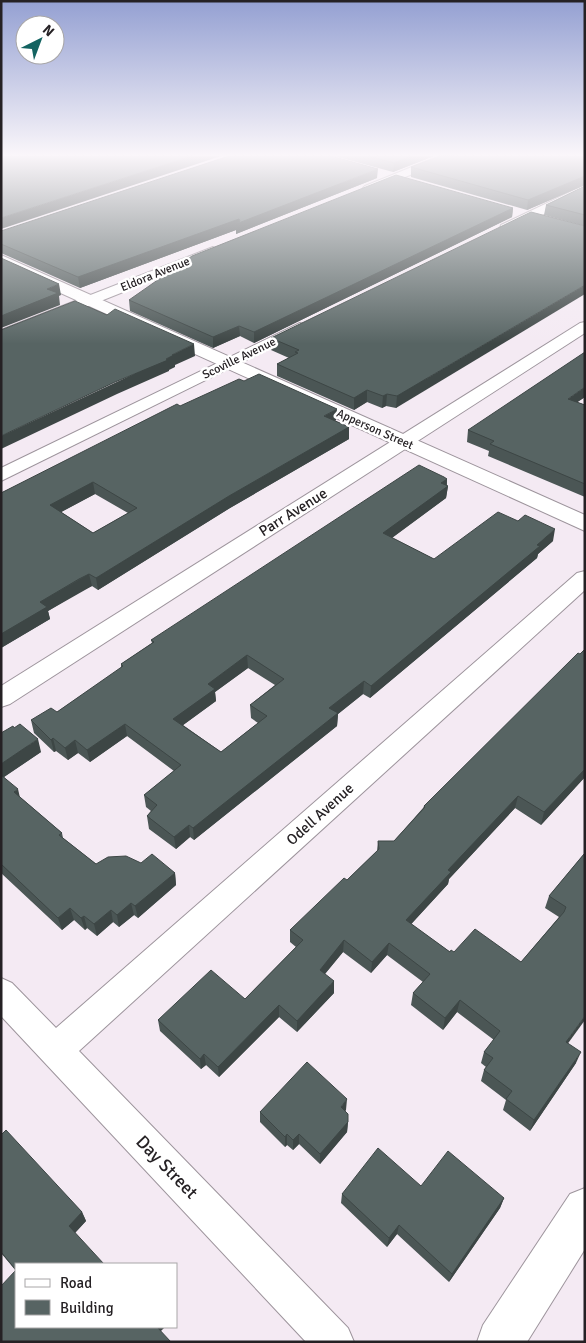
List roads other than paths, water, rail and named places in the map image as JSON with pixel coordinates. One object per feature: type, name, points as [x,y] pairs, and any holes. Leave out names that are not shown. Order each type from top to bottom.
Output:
[{"type":"street","points":[[494,234],[515,219]]},
{"type":"street","points":[[537,219],[548,222]]},
{"type":"street","name":"Eldora Avenue","points":[[1,336],[224,246]]},
{"type":"street","name":"Apperson Street","points":[[1,260],[585,524]]},
{"type":"street","name":"Scoville Avenue","points":[[1,475],[310,324]]},
{"type":"street","name":"Parr Avenue","points":[[1,698],[585,326]]},
{"type":"street","name":"Odell Avenue","points":[[56,1050],[585,578]]},
{"type":"street","name":"Day Street","points":[[1,993],[334,1342]]},
{"type":"street","points":[[500,1342],[585,1209]]}]
